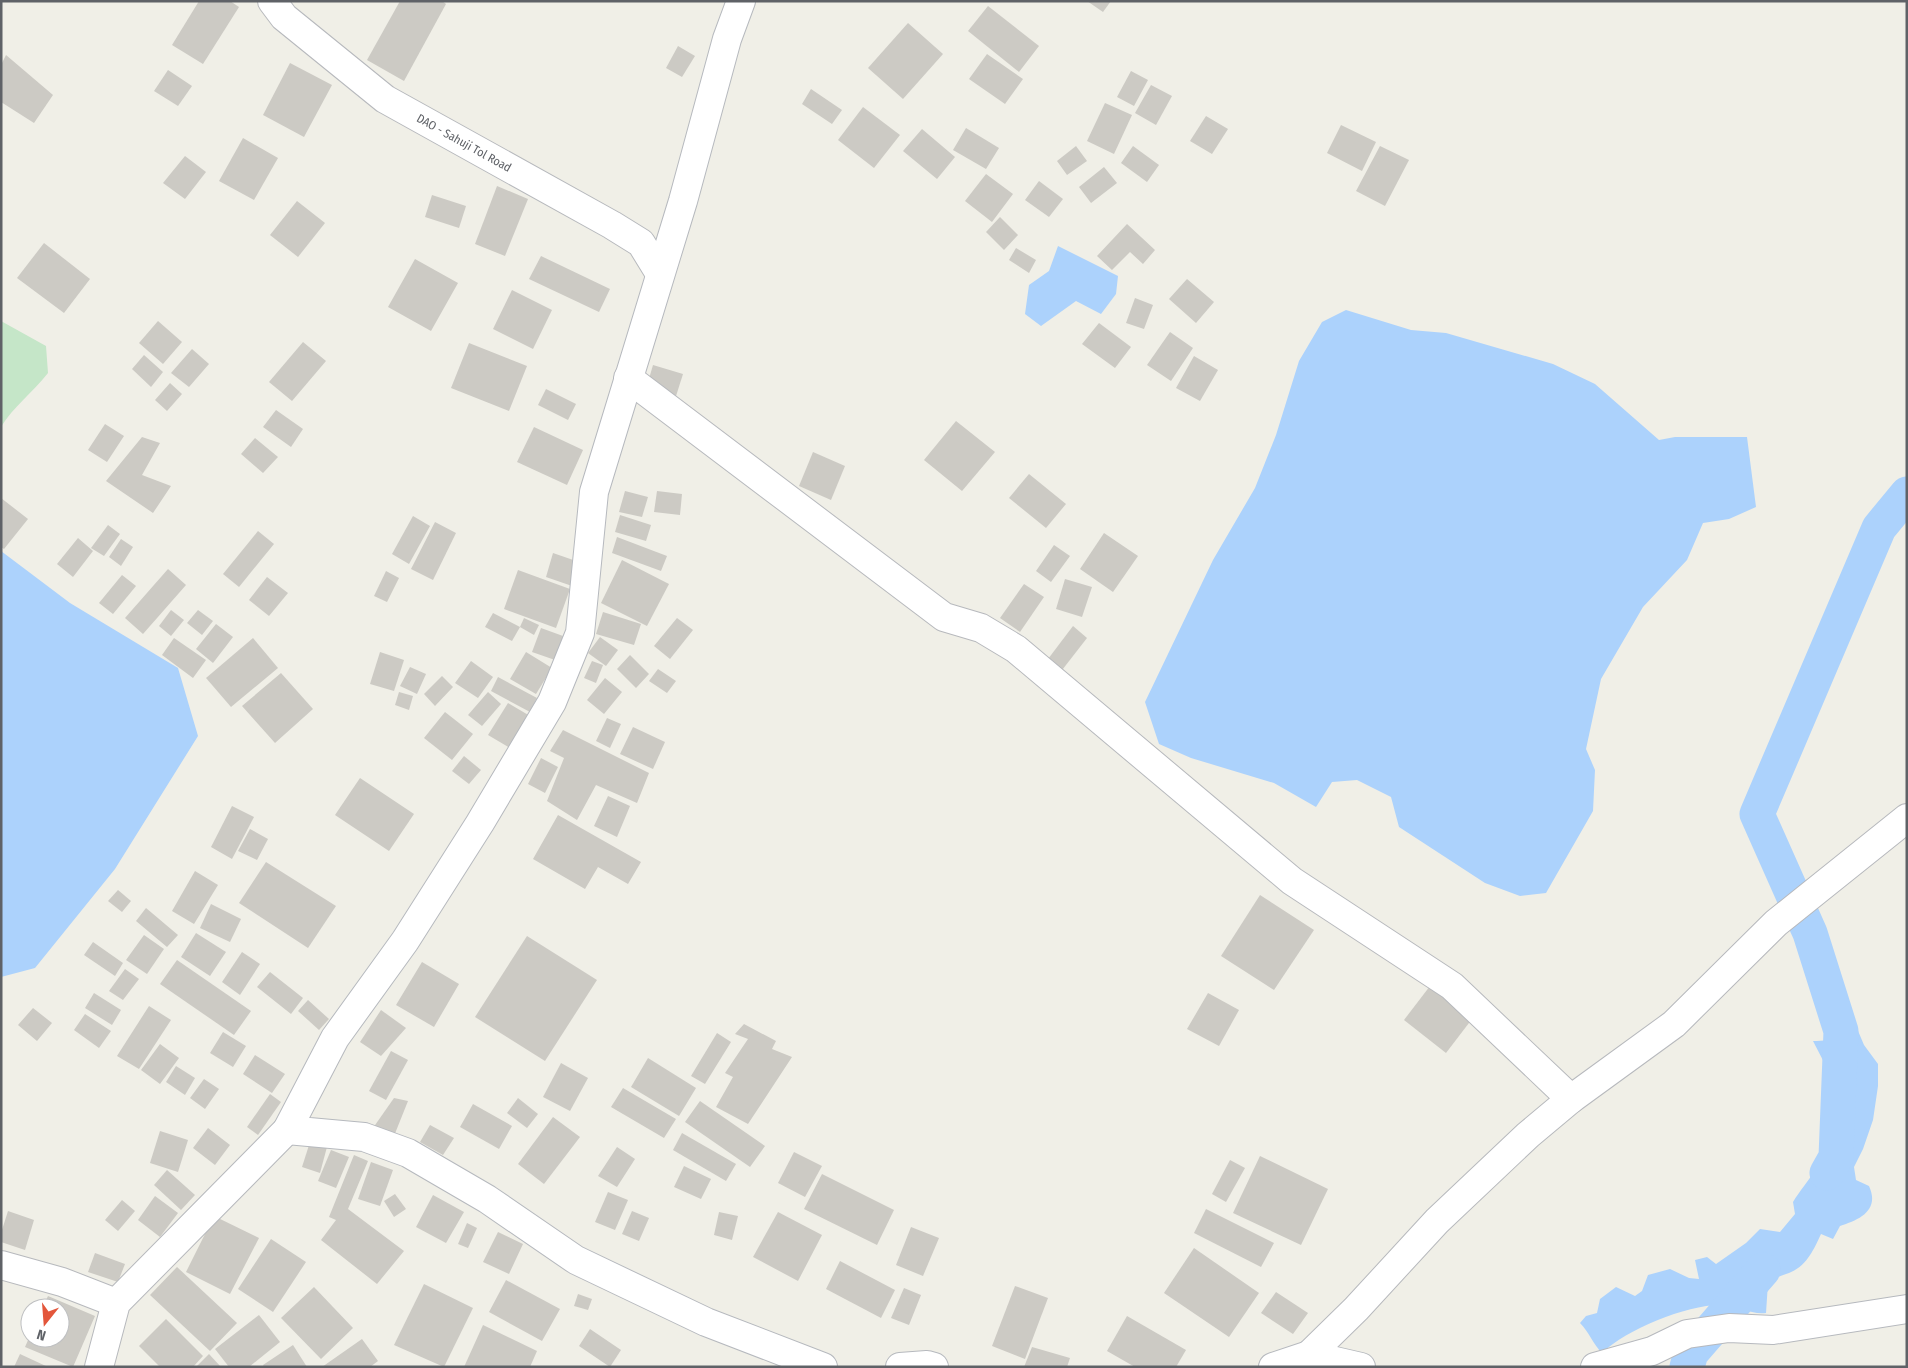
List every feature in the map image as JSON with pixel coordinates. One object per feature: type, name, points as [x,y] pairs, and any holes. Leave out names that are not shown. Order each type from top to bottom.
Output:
[{"type":"street","name":"DAO - Sahuji Tol Road","points":[[272,1],[284,17],[385,99],[641,243],[660,274]]},
{"type":"street","points":[[99,1367],[116,1303],[288,1130],[335,1038],[405,941],[480,823],[552,702],[580,633],[594,492],[683,200],[727,39],[741,1]]},
{"type":"street","points":[[628,378],[944,617],[981,628],[1016,649],[1292,881],[1452,986],[1571,1099]]},
{"type":"street","points":[[1272,1367],[1309,1355],[1356,1309],[1437,1221],[1528,1135],[1571,1099],[1674,1024],[1776,923],[1907,818]]},
{"type":"street","points":[[288,1130],[364,1137],[408,1152],[487,1200],[576,1260],[706,1322],[823,1367]]},
{"type":"street","points":[[1,1265],[62,1282],[116,1303]]},
{"type":"street","points":[[1595,1367],[1652,1351],[1686,1334],[1729,1328],[1774,1330],[1907,1309]]},
{"type":"street","points":[[1309,1355],[1361,1367]]},
{"type":"street","points":[[900,1367],[929,1366]]},
{"type":"green space","points":[[1,321],[46,346],[48,373],[11,413],[1,427]]},
{"type":"water","points":[[1058,246],[1118,276],[1116,294],[1101,314],[1076,301],[1041,326],[1025,314],[1029,285],[1049,271]]},
{"type":"water","points":[[1346,310],[1411,330],[1446,333],[1553,364],[1595,384],[1659,440],[1675,437],[1747,437],[1756,507],[1729,519],[1703,523],[1687,560],[1643,607],[1601,679],[1586,749],[1595,770],[1593,811],[1546,893],[1520,896],[1485,883],[1399,827],[1391,797],[1357,780],[1332,782],[1316,807],[1274,783],[1191,758],[1159,744],[1145,702],[1213,560],[1255,488],[1276,435],[1299,361],[1322,322]]},
{"type":"water","points":[[1,551],[70,603],[178,668],[198,736],[115,869],[35,968],[1,977]]},
{"type":"water","points":[[1853,1019],[1864,1045],[1878,1064],[1878,1086],[1873,1120],[1863,1149],[1854,1167],[1856,1180],[1869,1186],[1872,1194],[1870,1208],[1855,1221],[1840,1226],[1833,1239],[1821,1234],[1816,1245],[1801,1266],[1768,1283],[1766,1313],[1755,1313],[1722,1305],[1692,1309],[1676,1313],[1642,1327],[1613,1344],[1602,1353],[1580,1323],[1586,1316],[1597,1313],[1600,1299],[1616,1287],[1635,1296],[1642,1291],[1648,1275],[1670,1269],[1689,1278],[1699,1279],[1695,1260],[1707,1257],[1716,1264],[1746,1243],[1760,1229],[1780,1232],[1795,1214],[1793,1202],[1828,1151],[1836,1133],[1841,1110],[1842,1087],[1829,1072],[1813,1041],[1837,1037]]},
{"type":"building","points":[[199,1],[230,1],[239,7],[203,64],[172,45]]},
{"type":"building","points":[[400,1],[442,1],[446,4],[404,81],[367,60]]},
{"type":"building","points":[[1087,1],[1111,1],[1103,12]]},
{"type":"building","points":[[988,6],[1039,46],[1019,72],[968,31]]},
{"type":"building","points":[[908,23],[943,54],[903,99],[868,68]]},
{"type":"building","points":[[678,46],[695,56],[682,77],[666,68]]},
{"type":"building","points":[[987,54],[1023,79],[1005,104],[969,79]]},
{"type":"building","points":[[6,55],[53,95],[34,123],[1,102],[1,65]]},
{"type":"building","points":[[290,63],[332,85],[304,137],[263,115]]},
{"type":"building","points":[[168,70],[192,86],[178,106],[154,91]]},
{"type":"building","points":[[1131,71],[1148,80],[1134,106],[1117,97]]},
{"type":"building","points":[[1151,85],[1172,96],[1156,125],[1135,113]]},
{"type":"building","points":[[811,89],[842,110],[832,124],[802,104]]},
{"type":"building","points":[[1105,103],[1132,115],[1114,154],[1087,141]]},
{"type":"building","points":[[863,107],[900,135],[874,168],[838,140]]},
{"type":"building","points":[[1206,116],[1228,129],[1212,154],[1190,141]]},
{"type":"building","points":[[1341,125],[1376,142],[1362,171],[1327,153]]},
{"type":"building","points":[[966,128],[999,148],[986,169],[953,150]]},
{"type":"building","points":[[922,129],[955,157],[937,179],[903,151]]},
{"type":"building","points":[[243,138],[278,158],[254,200],[219,181]]},
{"type":"building","points":[[1076,146],[1087,161],[1067,175],[1057,161]]},
{"type":"building","points":[[1133,146],[1159,165],[1147,182],[1121,163]]},
{"type":"building","points":[[1380,146],[1409,160],[1385,206],[1356,191]]},
{"type":"building","points":[[185,156],[206,172],[185,199],[163,183]]},
{"type":"building","points":[[1104,167],[1117,183],[1091,203],[1079,187]]},
{"type":"building","points":[[986,174],[1013,194],[992,222],[965,201]]},
{"type":"building","points":[[1039,181],[1063,199],[1049,217],[1025,200]]},
{"type":"building","points":[[497,186],[528,199],[505,256],[475,244]]},
{"type":"building","points":[[432,195],[466,206],[459,228],[425,217]]},
{"type":"building","points":[[297,201],[325,223],[298,257],[270,235]]},
{"type":"building","points":[[1000,217],[1018,235],[1004,250],[986,232]]},
{"type":"building","points":[[1127,224],[1155,250],[1143,264],[1130,252],[1112,270],[1097,256]]},
{"type":"building","points":[[44,243],[90,279],[64,313],[17,278]]},
{"type":"building","points":[[1016,248],[1036,260],[1029,273],[1009,260]]},
{"type":"building","points":[[541,256],[610,289],[599,312],[529,279]]},
{"type":"building","points":[[415,259],[458,283],[431,331],[388,307]]},
{"type":"building","points":[[1187,279],[1214,302],[1196,323],[1169,299]]},
{"type":"building","points":[[512,290],[552,310],[533,349],[493,329]]},
{"type":"building","points":[[1135,298],[1153,305],[1144,329],[1126,323]]},
{"type":"building","points":[[158,321],[182,342],[163,364],[139,343]]},
{"type":"building","points":[[1099,323],[1131,347],[1115,368],[1082,344]]},
{"type":"building","points":[[1170,332],[1193,348],[1171,381],[1147,365]]},
{"type":"building","points":[[303,342],[326,361],[292,401],[269,382]]},
{"type":"building","points":[[469,343],[527,366],[509,411],[451,388]]},
{"type":"building","points":[[192,349],[209,364],[189,387],[171,373]]},
{"type":"building","points":[[144,355],[163,372],[151,387],[132,369]]},
{"type":"building","points":[[1194,356],[1218,370],[1200,401],[1176,388]]},
{"type":"building","points":[[653,365],[683,374],[670,415],[641,406]]},
{"type":"building","points":[[170,383],[182,394],[167,411],[155,400]]},
{"type":"building","points":[[546,389],[576,404],[568,420],[538,405]]},
{"type":"building","points":[[276,410],[303,429],[291,447],[263,427]]},
{"type":"building","points":[[956,421],[995,452],[962,491],[924,460]]},
{"type":"building","points":[[105,424],[124,436],[107,462],[88,450]]},
{"type":"building","points":[[534,427],[583,450],[567,485],[517,462]]},
{"type":"building","points":[[142,437],[160,443],[142,475],[171,486],[153,513],[106,481]]},
{"type":"building","points":[[255,438],[278,457],[263,473],[241,454]]},
{"type":"building","points":[[813,452],[845,466],[831,500],[799,486]]},
{"type":"building","points":[[1029,474],[1066,504],[1046,528],[1009,498]]},
{"type":"building","points":[[625,491],[648,497],[642,517],[619,512]]},
{"type":"building","points":[[657,491],[682,494],[680,515],[654,512]]},
{"type":"building","points":[[1,498],[28,519],[4,549],[1,547]]},
{"type":"building","points":[[620,515],[651,525],[646,541],[615,532]]},
{"type":"building","points":[[413,516],[430,526],[409,564],[392,554]]},
{"type":"building","points":[[435,522],[456,533],[433,580],[411,569]]},
{"type":"building","points":[[108,525],[120,534],[104,556],[91,548]]},
{"type":"building","points":[[258,531],[274,544],[239,587],[223,574]]},
{"type":"building","points":[[1104,533],[1138,556],[1113,592],[1080,569]]},
{"type":"building","points":[[617,537],[667,556],[661,571],[612,553]]},
{"type":"building","points":[[78,538],[93,551],[73,577],[57,564]]},
{"type":"building","points":[[121,539],[133,547],[121,566],[109,557]]},
{"type":"building","points":[[1054,545],[1070,556],[1051,582],[1036,571]]},
{"type":"building","points":[[553,553],[579,562],[572,586],[546,577]]},
{"type":"building","points":[[622,560],[669,584],[647,626],[601,603]]},
{"type":"building","points":[[168,569],[186,585],[143,634],[125,618]]},
{"type":"building","points":[[518,570],[570,589],[556,628],[504,609]]},
{"type":"building","points":[[386,571],[399,578],[387,602],[374,596]]},
{"type":"building","points":[[122,575],[136,586],[113,614],[99,603]]},
{"type":"building","points":[[267,577],[288,593],[269,616],[249,600]]},
{"type":"building","points":[[1065,579],[1092,587],[1082,617],[1056,609]]},
{"type":"building","points":[[1024,584],[1044,597],[1020,632],[1000,618]]},
{"type":"building","points":[[171,610],[184,620],[171,636],[159,626]]},
{"type":"building","points":[[198,610],[213,621],[202,635],[187,623]]},
{"type":"building","points":[[603,612],[641,624],[634,645],[596,634]]},
{"type":"building","points":[[493,613],[520,627],[512,641],[485,627]]},
{"type":"building","points":[[524,618],[539,625],[534,635],[520,627]]},
{"type":"building","points":[[677,618],[693,630],[670,659],[654,646]]},
{"type":"building","points":[[216,624],[233,637],[213,663],[196,649]]},
{"type":"building","points":[[1073,626],[1087,638],[1059,674],[1045,663]]},
{"type":"building","points":[[541,628],[563,636],[555,660],[532,652]]},
{"type":"building","points":[[600,637],[618,650],[606,666],[588,653]]},
{"type":"building","points":[[174,638],[206,660],[193,678],[162,655]]},
{"type":"building","points":[[253,638],[278,668],[231,707],[206,678]]},
{"type":"building","points":[[380,652],[404,660],[394,691],[370,684]]},
{"type":"building","points":[[526,652],[552,668],[536,694],[510,679]]},
{"type":"building","points":[[630,655],[649,674],[636,688],[617,669]]},
{"type":"building","points":[[471,661],[493,677],[478,698],[455,683]]},
{"type":"building","points":[[592,661],[603,665],[596,683],[584,678]]},
{"type":"building","points":[[410,667],[426,674],[417,694],[400,686]]},
{"type":"building","points":[[658,669],[676,681],[667,693],[649,681]]},
{"type":"building","points":[[281,673],[313,709],[275,743],[242,706]]},
{"type":"building","points":[[442,676],[453,687],[435,706],[424,694]]},
{"type":"building","points":[[498,677],[537,698],[530,712],[491,691]]},
{"type":"building","points":[[605,678],[622,692],[604,714],[587,700]]},
{"type":"building","points":[[399,692],[413,696],[409,710],[395,705]]},
{"type":"building","points":[[488,692],[501,704],[482,726],[468,715]]},
{"type":"building","points":[[508,703],[530,716],[510,748],[488,735]]},
{"type":"building","points":[[445,712],[473,734],[452,760],[424,738]]},
{"type":"building","points":[[607,718],[621,724],[610,748],[596,741]]},
{"type":"building","points":[[633,727],[665,742],[653,769],[620,754]]},
{"type":"building","points":[[563,730],[649,773],[637,803],[596,785],[577,820],[547,801],[564,758],[550,751]]},
{"type":"building","points":[[464,756],[481,770],[469,784],[452,771]]},
{"type":"building","points":[[541,758],[558,767],[545,793],[528,784]]},
{"type":"building","points":[[360,778],[414,814],[389,851],[335,815]]},
{"type":"building","points":[[608,796],[630,806],[617,837],[594,826]]},
{"type":"building","points":[[232,806],[254,817],[232,859],[211,847]]},
{"type":"building","points":[[558,815],[641,862],[628,884],[598,867],[585,889],[533,859]]},
{"type":"building","points":[[250,829],[268,839],[257,860],[238,851]]},
{"type":"building","points":[[266,862],[336,906],[308,948],[239,903]]},
{"type":"building","points":[[195,871],[218,885],[194,924],[172,911]]},
{"type":"building","points":[[118,890],[131,901],[122,912],[108,901]]},
{"type":"building","points":[[1260,895],[1314,930],[1274,990],[1221,956]]},
{"type":"building","points":[[211,904],[241,919],[230,942],[200,928]]},
{"type":"building","points":[[146,908],[178,935],[167,947],[136,921]]},
{"type":"building","points":[[196,933],[226,952],[210,976],[181,957]]},
{"type":"building","points":[[144,935],[164,949],[147,974],[126,960]]},
{"type":"building","points":[[527,936],[597,980],[545,1061],[475,1017]]},
{"type":"building","points":[[93,942],[123,963],[115,976],[84,955]]},
{"type":"building","points":[[242,952],[260,964],[240,995],[222,982]]},
{"type":"building","points":[[177,960],[251,1011],[234,1035],[160,984]]},
{"type":"building","points":[[422,962],[459,984],[434,1027],[396,1005]]},
{"type":"building","points":[[125,969],[139,979],[123,1000],[109,991]]},
{"type":"building","points":[[270,972],[303,998],[291,1014],[257,987]]},
{"type":"building","points":[[1430,986],[1472,1019],[1446,1053],[1404,1020]]},
{"type":"building","points":[[94,993],[121,1010],[112,1025],[85,1008]]},
{"type":"building","points":[[1208,993],[1239,1010],[1219,1046],[1187,1029]]},
{"type":"building","points":[[308,1000],[329,1019],[319,1030],[298,1011]]},
{"type":"building","points":[[149,1006],[171,1020],[139,1069],[117,1056]]},
{"type":"building","points":[[33,1008],[52,1023],[37,1041],[18,1025]]},
{"type":"building","points":[[381,1010],[406,1028],[381,1056],[360,1042]]},
{"type":"building","points":[[85,1014],[111,1031],[99,1048],[74,1030]]},
{"type":"building","points":[[744,1024],[776,1041],[772,1049],[792,1057],[748,1124],[716,1107],[733,1077],[725,1073],[748,1039],[735,1034]]},
{"type":"building","points":[[223,1032],[246,1046],[233,1067],[210,1053]]},
{"type":"building","points":[[717,1033],[731,1042],[705,1084],[691,1076]]},
{"type":"building","points":[[160,1044],[179,1058],[160,1084],[141,1070]]},
{"type":"building","points":[[391,1051],[408,1060],[386,1100],[369,1091]]},
{"type":"building","points":[[255,1055],[285,1074],[272,1093],[243,1074]]},
{"type":"building","points":[[648,1058],[696,1088],[679,1116],[631,1087]]},
{"type":"building","points":[[561,1063],[588,1078],[570,1111],[543,1097]]},
{"type":"building","points":[[176,1066],[195,1078],[185,1095],[166,1082]]},
{"type":"building","points":[[204,1079],[219,1089],[205,1109],[190,1098]]},
{"type":"building","points":[[623,1088],[676,1119],[664,1138],[611,1107]]},
{"type":"building","points":[[270,1094],[281,1102],[258,1135],[247,1127]]},
{"type":"building","points":[[394,1098],[408,1101],[394,1136],[373,1128]]},
{"type":"building","points":[[518,1098],[538,1114],[527,1128],[507,1113]]},
{"type":"building","points":[[700,1101],[765,1146],[750,1167],[685,1122]]},
{"type":"building","points":[[473,1104],[512,1126],[499,1149],[460,1127]]},
{"type":"building","points":[[553,1117],[580,1137],[544,1184],[518,1164]]},
{"type":"building","points":[[430,1125],[454,1138],[443,1155],[420,1142]]},
{"type":"building","points":[[208,1128],[230,1145],[215,1165],[193,1148]]},
{"type":"building","points":[[160,1131],[188,1140],[178,1172],[150,1163]]},
{"type":"building","points":[[682,1133],[736,1164],[726,1181],[673,1150]]},
{"type":"building","points":[[310,1142],[327,1147],[320,1173],[302,1167]]},
{"type":"building","points":[[617,1147],[635,1159],[617,1187],[598,1176]]},
{"type":"building","points":[[331,1150],[349,1157],[336,1188],[318,1181]]},
{"type":"building","points":[[794,1152],[822,1166],[805,1197],[778,1183]]},
{"type":"building","points":[[354,1155],[368,1161],[348,1209],[404,1251],[377,1284],[321,1240],[336,1220],[329,1217]]},
{"type":"building","points":[[1260,1156],[1328,1189],[1301,1245],[1233,1213]]},
{"type":"building","points":[[1230,1160],[1245,1168],[1226,1202],[1212,1194]]},
{"type":"building","points":[[371,1162],[393,1170],[380,1206],[358,1199]]},
{"type":"building","points":[[684,1166],[711,1179],[701,1199],[674,1187]]},
{"type":"building","points":[[167,1170],[195,1195],[181,1210],[154,1185]]},
{"type":"building","points":[[822,1174],[894,1210],[877,1245],[804,1209]]},
{"type":"building","points":[[608,1192],[628,1200],[615,1230],[595,1222]]},
{"type":"building","points":[[395,1194],[406,1209],[394,1217],[384,1201]]},
{"type":"building","points":[[433,1195],[464,1212],[446,1243],[416,1227]]},
{"type":"building","points":[[155,1196],[178,1213],[160,1237],[138,1220]]},
{"type":"building","points":[[122,1200],[135,1211],[118,1231],[105,1220]]},
{"type":"building","points":[[1206,1209],[1274,1243],[1261,1267],[1194,1233]]},
{"type":"building","points":[[8,1211],[34,1220],[25,1250],[1,1242],[1,1233]]},
{"type":"building","points":[[632,1211],[649,1218],[639,1241],[622,1234]]},
{"type":"building","points":[[719,1212],[738,1216],[732,1240],[714,1235]]},
{"type":"building","points":[[778,1212],[822,1235],[798,1281],[753,1257]]},
{"type":"building","points":[[214,1216],[259,1238],[230,1294],[186,1272]]},
{"type":"building","points":[[467,1223],[477,1228],[468,1248],[458,1244]]},
{"type":"building","points":[[911,1227],[939,1238],[923,1276],[896,1265]]},
{"type":"building","points":[[498,1232],[523,1244],[509,1274],[483,1262]]},
{"type":"building","points":[[271,1239],[306,1262],[273,1312],[238,1289]]},
{"type":"building","points":[[1194,1248],[1259,1293],[1229,1337],[1164,1293]]},
{"type":"building","points":[[95,1253],[125,1264],[118,1282],[88,1272]]},
{"type":"building","points":[[840,1261],[895,1290],[881,1318],[826,1289]]},
{"type":"building","points":[[177,1267],[237,1323],[210,1351],[150,1295]]},
{"type":"building","points":[[506,1280],[560,1309],[542,1341],[489,1312]]},
{"type":"building","points":[[424,1284],[473,1308],[444,1367],[394,1345]]},
{"type":"building","points":[[1015,1286],[1048,1298],[1025,1359],[992,1346]]},
{"type":"building","points":[[314,1287],[353,1328],[321,1359],[281,1318]]},
{"type":"building","points":[[904,1288],[921,1295],[909,1325],[891,1318]]},
{"type":"building","points":[[1276,1292],[1308,1313],[1293,1334],[1261,1313]]},
{"type":"building","points":[[578,1294],[592,1299],[588,1310],[574,1306]]},
{"type":"building","points":[[70,1305],[95,1316],[73,1367],[27,1348],[70,1348]]},
{"type":"building","points":[[259,1315],[280,1342],[249,1367],[229,1367],[215,1349]]},
{"type":"building","points":[[1127,1316],[1186,1350],[1176,1367],[1135,1367],[1107,1351]]},
{"type":"building","points":[[166,1319],[203,1356],[193,1367],[160,1367],[139,1346]]},
{"type":"building","points":[[483,1325],[537,1351],[530,1367],[464,1367]]},
{"type":"building","points":[[590,1329],[621,1350],[610,1367],[579,1346]]},
{"type":"building","points":[[362,1339],[378,1361],[370,1367],[322,1367]]},
{"type":"building","points":[[293,1345],[307,1367],[264,1367],[263,1365]]},
{"type":"building","points":[[1032,1347],[1070,1358],[1067,1367],[1024,1367]]},
{"type":"building","points":[[20,1354],[48,1367],[14,1367]]},
{"type":"building","points":[[209,1354],[221,1367],[196,1367]]},
{"type":"waterway","points":[[1827,1173],[1836,1157],[1841,1031],[1810,933],[1757,814],[1879,528],[1907,494]]},
{"type":"waterway","points":[[1687,1367],[1691,1353],[1763,1270]]}]
